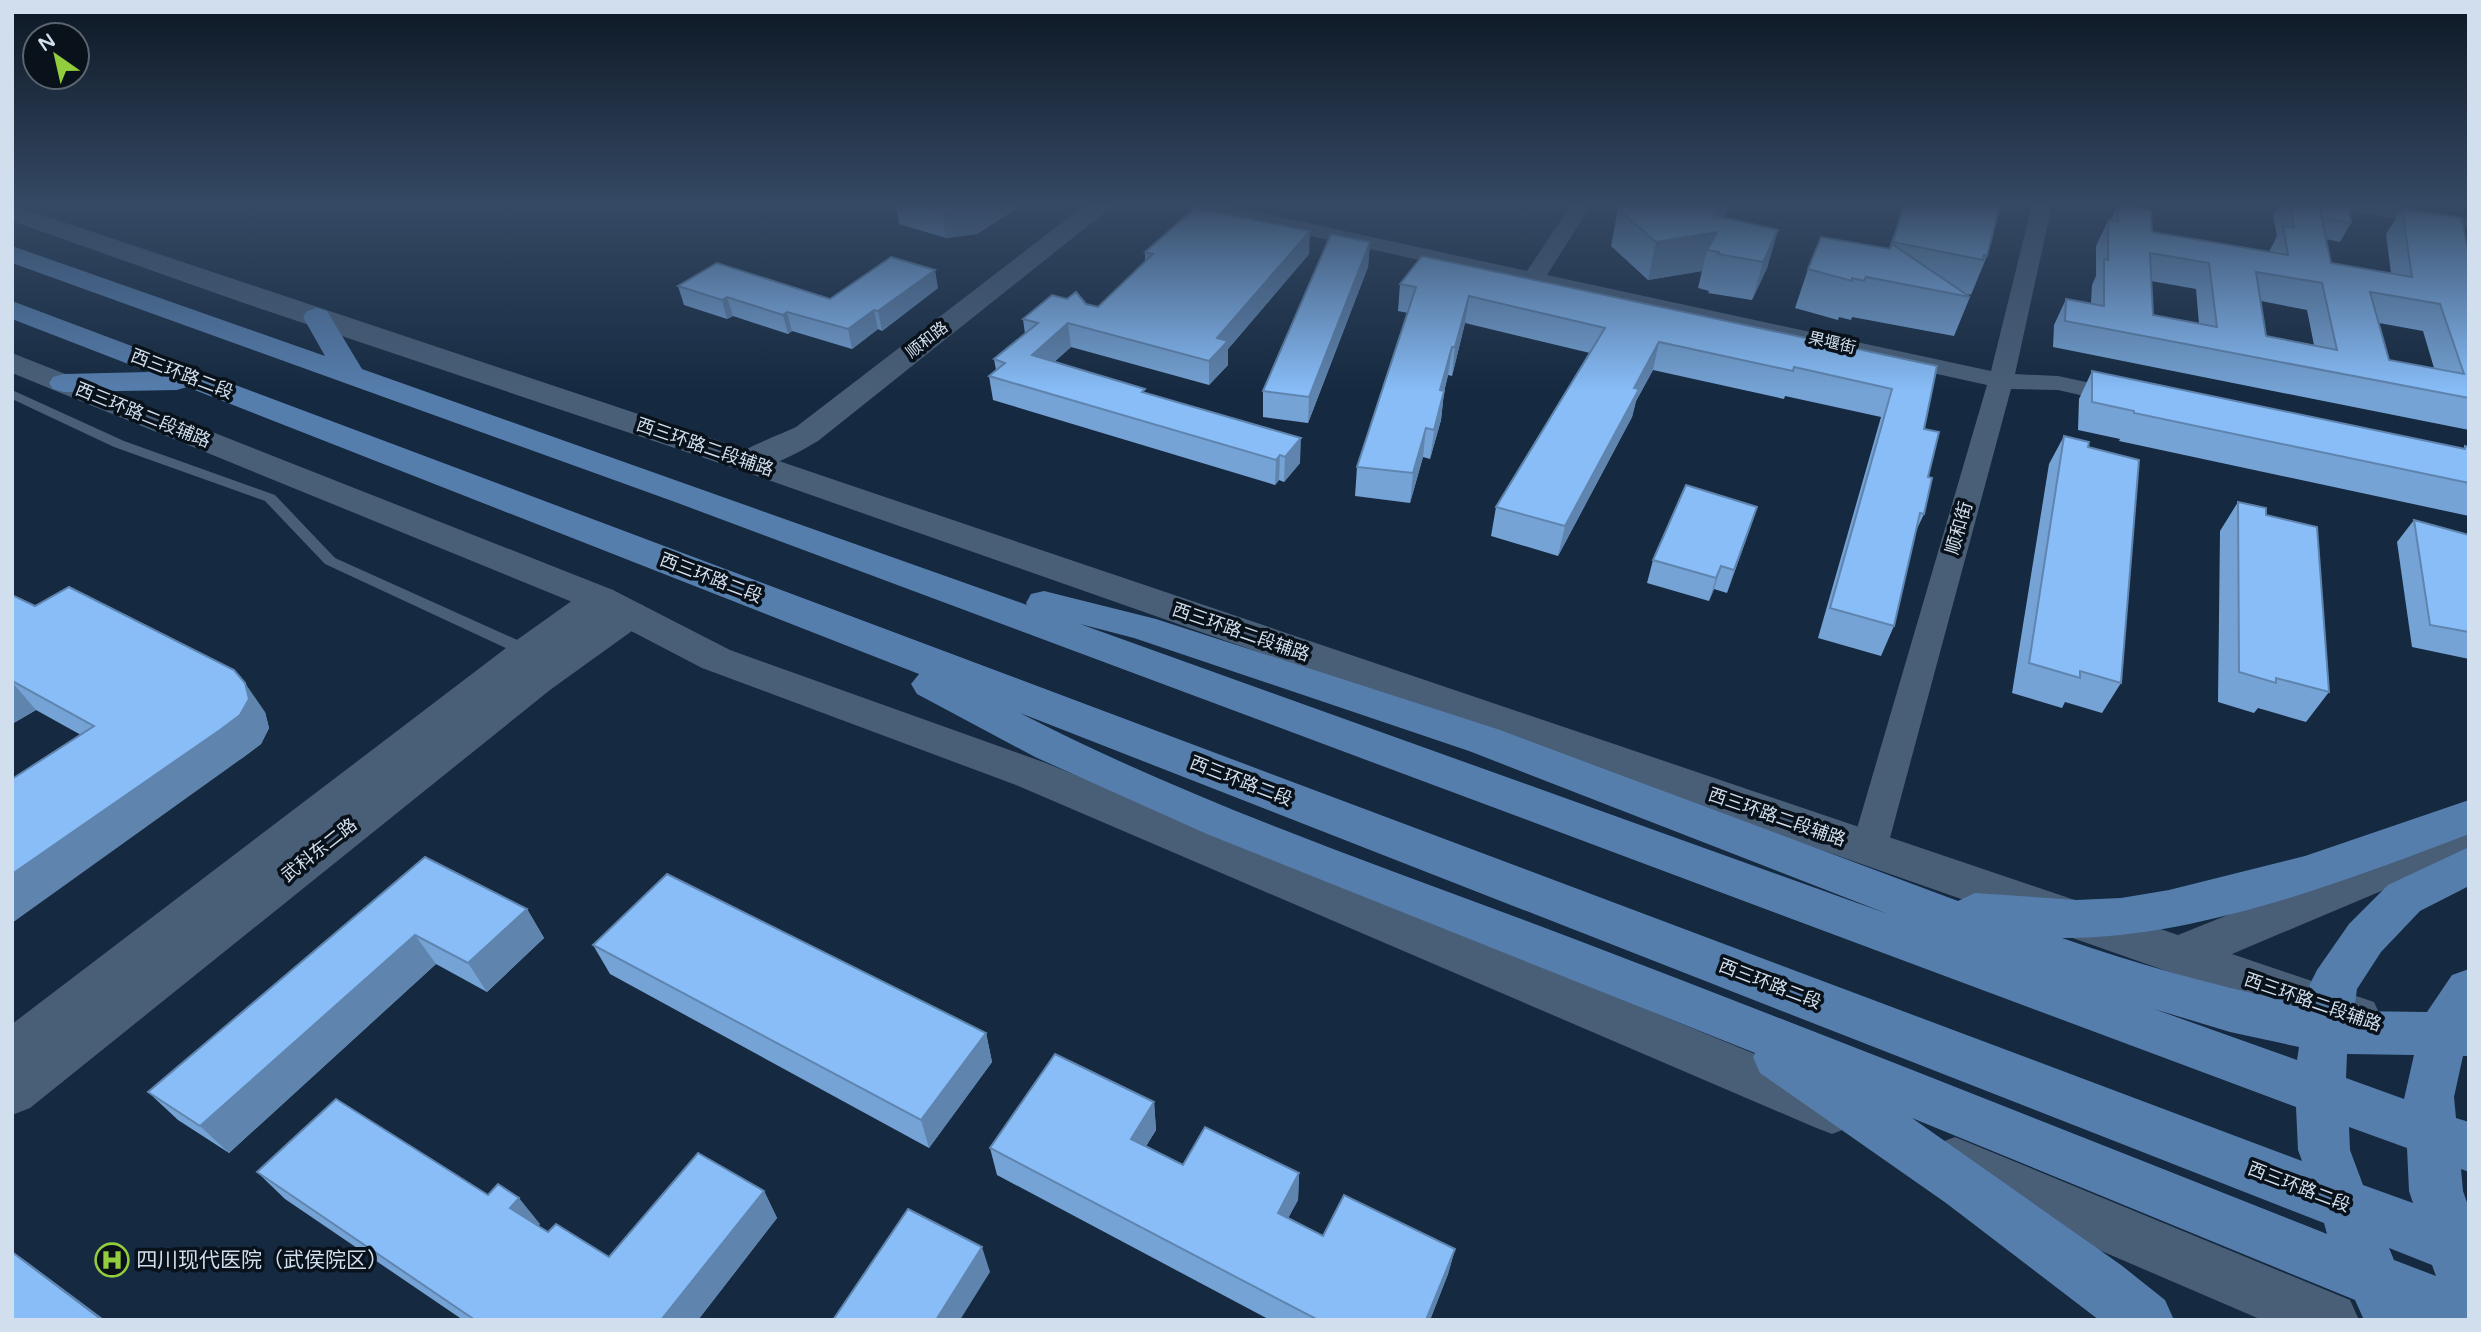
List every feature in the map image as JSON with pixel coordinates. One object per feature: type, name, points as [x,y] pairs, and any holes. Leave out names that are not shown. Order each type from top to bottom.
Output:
[{"type":"highway","points":[[49,267],[834,550],[2469,1147]]},
{"type":"highway","name":"西三环路二段","points":[[12,309],[2469,1252]]},
{"type":"highway","points":[[317,317],[351,375]]},
{"type":"highway","points":[[64,383],[197,380]]},
{"type":"highway","points":[[834,550],[1143,628],[1483,740],[1912,904],[2124,980],[2230,1011],[2330,1032],[2469,1034]]},
{"type":"highway","points":[[774,602],[1049,746],[1222,822],[1709,1012],[2469,1318]]},
{"type":"highway","points":[[1912,904],[2011,917],[2109,918],[2171,908],[2253,889],[2367,854],[2469,816]]},
{"type":"highway","points":[[2394,1320],[2363,1256],[2324,1150],[2320,1070],[2334,984],[2365,937],[2404,898],[2469,864]]},
{"type":"highway","points":[[2469,989],[2446,1024],[2429,1097],[2436,1191],[2469,1292]]},
{"type":"highway","points":[[1709,1012],[1950,1175],[2081,1268],[2145,1320]]},
{"type":"main road","name":"西三环路二段辅路","points":[[172,267],[746,461],[2177,956],[2469,1054]]},
{"type":"main road","name":"顺和路","points":[[746,461],[783,447],[807,434],[1021,267]]},
{"type":"main road","name":"顺和路","points":[[803,481],[807,467],[815,455],[1052,267]]},
{"type":"main road","name":"西三环路二段辅路","points":[[12,362],[615,606],[716,659],[1031,774],[2330,1320]]},
{"type":"main road","name":"武科东二路","points":[[12,1053],[527,651],[615,606]]},
{"type":"main road","name":"武科东二路","points":[[12,1092],[536,680],[615,606]]},
{"type":"main road","points":[[2177,956],[2469,835]]},
{"type":"street","name":"果堰街","points":[[1488,267],[2001,381],[2058,383],[2140,400]]},
{"type":"street","points":[[1534,277],[1540,267]]},
{"type":"street","name":"顺和街","points":[[1868,849],[2001,381],[2028,267]]},
{"type":"lane","points":[[12,394],[119,444],[270,498],[330,561],[527,651]]},
{"type":"building","points":[[710,267],[730,267],[830,299],[876,267],[925,267],[935,270],[848,329],[787,312],[783,315],[727,297],[722,300],[678,286]]},
{"type":"building","points":[[1139,267],[1279,267],[1217,338],[1228,341],[1209,361],[1068,323],[1032,355],[1145,389],[1142,392],[1301,438],[1285,457],[1280,455],[1276,460],[989,376],[1005,363],[994,359],[1038,323],[1023,319],[1052,295],[1067,299],[1076,292],[1086,304],[1098,307]]},
{"type":"building","points":[[1317,267],[1360,267],[1309,397],[1263,391]]},
{"type":"building","points":[[1413,267],[1474,267],[1937,366],[1924,429],[1939,432],[1928,477],[1932,478],[1924,514],[1920,513],[1894,626],[1830,608],[1892,389],[1794,367],[1793,371],[1659,342],[1634,388],[1639,389],[1565,526],[1496,507],[1605,328],[1469,296],[1440,390],[1444,391],[1434,430],[1426,428],[1413,473],[1357,467],[1416,287],[1400,284]]},
{"type":"building","points":[[1926,267],[1970,297],[1866,277],[1864,281],[1852,278],[1852,281],[1808,269]]},
{"type":"building","points":[[2104,267],[2151,267],[2153,315],[2217,327],[2210,267],[2355,267],[2412,277],[2411,267],[2469,267],[2469,398],[2065,321],[2066,299],[2104,306]],"holes":[[[2256,272],[2322,283],[2337,350],[2266,336]],[[2370,292],[2440,304],[2464,374],[2389,360]]]},
{"type":"building","points":[[2092,371],[2465,449],[2465,446],[2469,447],[2469,483],[2092,402]]},
{"type":"building","points":[[2064,436],[2089,442],[2088,447],[2139,460],[2121,683],[2080,671],[2080,678],[2029,663]]},
{"type":"building","points":[[1686,485],[1757,507],[1734,570],[1721,566],[1716,578],[1653,560]]},
{"type":"building","points":[[2238,502],[2266,508],[2266,515],[2317,527],[2329,692],[2276,678],[2276,683],[2239,672]]},
{"type":"building","points":[[2414,520],[2469,535],[2469,632],[2430,625]]},
{"type":"building","points":[[69,587],[234,670],[245,683],[249,699],[240,715],[220,730],[12,874],[12,779],[94,726],[12,681],[12,595],[35,606]]},
{"type":"building","points":[[425,857],[527,909],[468,963],[415,935],[200,1126],[148,1092]]},
{"type":"building","points":[[667,874],[986,1033],[921,1120],[593,945]]},
{"type":"building","points":[[1055,1054],[1154,1102],[1131,1139],[1183,1165],[1205,1127],[1299,1173],[1278,1213],[1323,1236],[1344,1195],[1455,1249],[1426,1320],[1318,1320],[990,1148]]},
{"type":"building","points":[[336,1099],[488,1195],[498,1184],[519,1198],[510,1208],[548,1232],[556,1224],[609,1257],[698,1153],[764,1191],[661,1320],[475,1320],[257,1172]]},
{"type":"building","points":[[908,1209],[982,1247],[936,1320],[833,1320]]},
{"type":"building","points":[[12,1252],[102,1320],[12,1320]]},
{"type":"place","name":"四川现代医院（武侯院区）","points":[[112,1260]]}]
